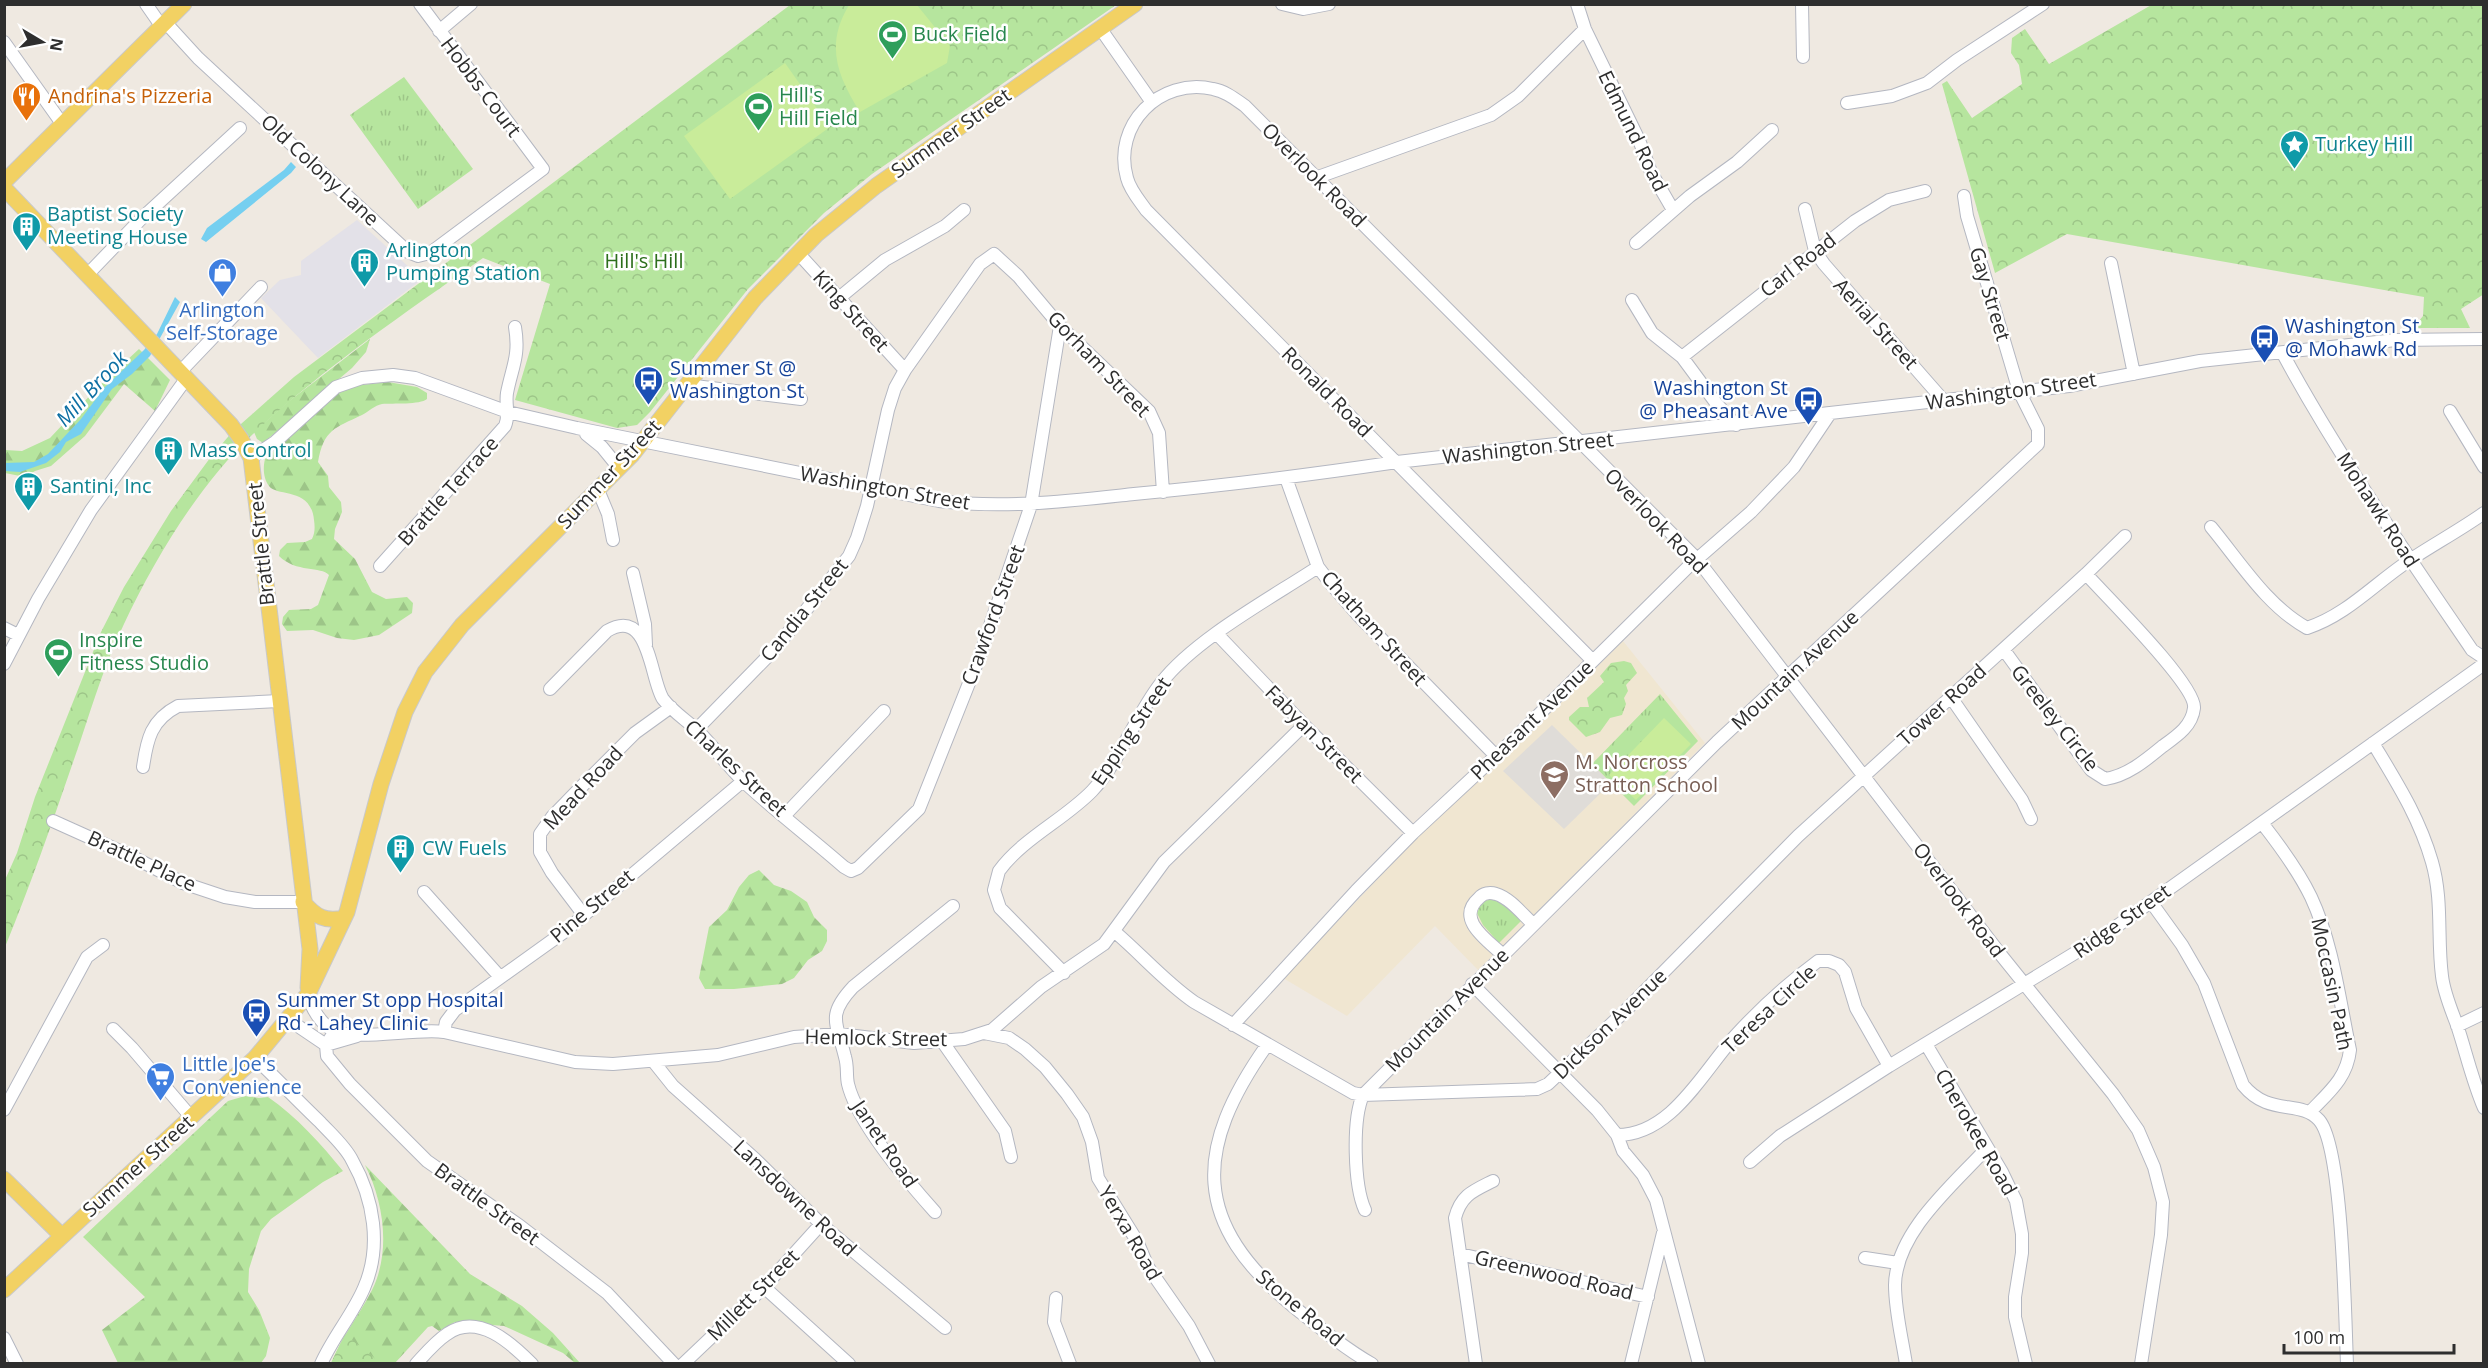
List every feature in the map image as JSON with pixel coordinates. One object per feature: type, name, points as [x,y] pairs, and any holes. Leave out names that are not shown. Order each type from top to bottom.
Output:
[{"type":"main road","points":[[4,182],[184,4]]},
{"type":"main road","name":"Summer Street","points":[[4,1290],[255,1058],[289,1020],[308,994],[344,918],[398,731],[411,697],[426,672],[468,618],[643,443],[755,298],[834,219],[876,186],[1132,5]]},
{"type":"main road","name":"Brattle Street","points":[[4,188],[231,425],[251,458],[310,949],[308,994]]},
{"type":"main road","points":[[303,902],[319,918],[331,921],[344,918]]},
{"type":"main road","points":[[4,1179],[62,1236]]},
{"type":"street","points":[[146,4],[164,25]]},
{"type":"street","name":"Hobbs Court","points":[[420,4],[543,169]]},
{"type":"street","points":[[439,31],[471,4]]},
{"type":"street","points":[[1282,4],[1303,9],[1329,4]]},
{"type":"street","name":"Edmund Road","points":[[1577,4],[1585,29],[1639,140],[1651,172],[1673,210],[1636,243]]},
{"type":"street","points":[[1802,4],[1803,57]]},
{"type":"street","points":[[1847,103],[1892,96],[1927,83],[2043,4]]},
{"type":"street","name":"Old Colony Lane","points":[[164,25],[414,255],[424,256],[430,253],[543,169]]},
{"type":"street","points":[[1100,28],[1151,101]]},
{"type":"street","points":[[1318,177],[1491,115],[1518,96],[1585,29]]},
{"type":"street","points":[[4,42],[63,125]]},
{"type":"street","name":"Overlook Road","points":[[1151,101],[1166,93],[1198,87],[1214,89],[1229,95],[1245,106],[1697,559],[2025,985],[2113,1094],[2138,1130],[2154,1167],[2163,1202],[2161,1235],[2141,1364]]},
{"type":"street","name":"Ronald Road","points":[[1151,101],[1141,113],[1127,140],[1125,161],[1127,179],[1146,210],[1593,661]]},
{"type":"street","points":[[88,274],[141,219],[240,128]]},
{"type":"street","points":[[1673,210],[1737,162],[1772,130]]},
{"type":"street","name":"Carl Road","points":[[1682,357],[1855,220],[1889,200],[1925,191]]},
{"type":"street","name":"Gay Street","points":[[1964,196],[1967,216],[2019,391]]},
{"type":"street","name":"Aerial Street","points":[[1805,209],[1815,251],[1836,280],[1944,400]]},
{"type":"street","points":[[839,298],[885,260],[945,226],[964,210]]},
{"type":"street","name":"King Street","points":[[798,253],[905,370]]},
{"type":"street","name":"Gorham Street","points":[[994,255],[1018,276],[1060,326],[1149,411],[1159,433],[1163,492]]},
{"type":"street","name":"Candia Street","points":[[696,730],[775,649],[841,568],[857,538],[872,488],[891,398],[905,370],[980,264],[994,255]]},
{"type":"street","points":[[2110,263],[2134,374]]},
{"type":"street","points":[[4,664],[18,635],[91,510],[183,375],[261,287]]},
{"type":"street","points":[[1632,300],[1652,333],[1682,357],[1716,403],[1736,425]]},
{"type":"street","name":"Crawford Street","points":[[852,871],[861,866],[911,819],[922,803],[979,658],[1031,505],[1060,326]]},
{"type":"street","points":[[508,412],[507,393],[518,351],[515,327]]},
{"type":"street","name":"Washington Street","points":[[251,458],[275,442],[330,390],[362,378],[393,375],[415,378],[508,412],[643,443],[963,504],[1031,505],[1286,478],[1397,462],[1829,415],[2066,386],[2200,361],[2283,354],[2396,340],[2484,339]]},
{"type":"street","name":"Mohawk Road","points":[[2283,354],[2318,419],[2410,560],[2472,650],[2484,658]]},
{"type":"street","points":[[687,385],[801,399]]},
{"type":"street","name":"Mountain Avenue","points":[[1363,1095],[1717,742],[2038,444],[2038,429],[2019,391]]},
{"type":"street","points":[[2450,411],[2484,468]]},
{"type":"street","name":"Brattle Terrace","points":[[380,566],[502,430],[508,412]]},
{"type":"street","name":"Pheasant Avenue","points":[[1233,1026],[1413,832],[1496,756],[1697,559],[1751,512],[1794,467],[1829,415]]},
{"type":"street","name":"Washington Street","points":[[577,428],[597,441],[619,468]]},
{"type":"street","name":"Chatham Street","points":[[1286,478],[1318,567],[1344,600],[1496,756]]},
{"type":"street","points":[[598,490],[608,514],[613,540]]},
{"type":"street","points":[[2211,527],[2290,619],[2307,628],[2326,622],[2410,560],[2453,535],[2484,513]]},
{"type":"street","name":"Tower Road","points":[[1864,775],[2004,650],[2125,536]]},
{"type":"street","name":"Epping Street","points":[[1064,973],[1000,908],[994,895],[996,876],[1002,867],[1029,842],[1091,792],[1160,684],[1183,660],[1217,634],[1318,567]]},
{"type":"street","name":"Charles Street","points":[[633,573],[645,624],[646,646],[662,698],[744,781],[844,867],[852,871]]},
{"type":"street","name":"Greeley Circle","points":[[2004,650],[2091,770],[2105,779],[2119,777],[2183,730],[2190,723],[2195,707],[2192,694],[2146,639],[2086,574]]},
{"type":"street","points":[[550,689],[593,643],[613,627],[629,627],[641,637],[646,646]]},
{"type":"street","points":[[4,628],[18,635]]},
{"type":"street","name":"Fabyan Street","points":[[1217,634],[1304,725],[1413,832]]},
{"type":"street","name":"Ridge Street","points":[[1750,1162],[1780,1136],[1889,1066],[2096,941],[2484,664]]},
{"type":"street","points":[[1950,696],[2022,800],[2031,819]]},
{"type":"street","points":[[143,767],[147,741],[155,726],[165,713],[178,706],[279,701]]},
{"type":"street","name":"Mead Road","points":[[583,914],[552,873],[540,852],[540,834],[552,818],[635,733],[671,707]]},
{"type":"street","points":[[784,815],[884,711]]},
{"type":"street","name":"Hemlock Street","points":[[326,1045],[361,1035],[427,1030],[575,1062],[613,1064],[718,1055],[794,1037],[839,1034],[914,1043],[964,1039],[993,1030],[1041,987],[1104,944],[1164,862],[1304,725]]},
{"type":"street","points":[[2373,743],[2406,795],[2424,835],[2432,863],[2439,904],[2442,976],[2471,1078],[2484,1108]]},
{"type":"street","name":"Dickson Avenue","points":[[1115,932],[1179,992],[1233,1026],[1340,1087],[1363,1095],[1537,1089],[1548,1084],[1559,1074],[1798,836],[1864,775]]},
{"type":"street","name":"Pine Street","points":[[444,1032],[446,1022],[455,1010],[564,932],[744,781]]},
{"type":"street","name":"Brattle Place","points":[[53,821],[133,857],[183,884],[225,897],[255,902],[303,902]]},
{"type":"street","name":"Moccasin Path","points":[[2262,823],[2300,876],[2320,917],[2350,1050],[2348,1064],[2342,1078],[2310,1112]]},
{"type":"street","points":[[424,892],[500,977]]},
{"type":"street","points":[[1502,954],[1472,925],[1470,914],[1476,900],[1484,894],[1495,893],[1505,898],[1533,924]]},
{"type":"street","points":[[2151,902],[2182,945],[2204,983],[2243,1085],[2252,1096],[2263,1103],[2310,1112],[2320,1120],[2327,1132],[2337,1184],[2347,1364]]},
{"type":"street","name":"Janet Road","points":[[935,1212],[901,1173],[860,1111],[848,1085],[846,1060],[835,1017],[840,1000],[853,987],[953,906]]},
{"type":"street","points":[[4,1110],[87,957],[103,945]]},
{"type":"street","name":"Teresa Circle","points":[[1617,1135],[1639,1133],[1663,1118],[1687,1095],[1748,1023],[1818,961],[1829,961],[1839,965],[1845,972],[1856,1008],[1889,1066]]},
{"type":"street","points":[[1472,984],[1597,1110],[1617,1135],[1623,1151],[1650,1187],[1664,1229],[1698,1364]]},
{"type":"street","points":[[289,1020],[326,1045],[335,1031],[315,1013],[308,994]]},
{"type":"street","points":[[2457,1026],[2484,1013]]},
{"type":"street","points":[[113,1029],[191,1117]]},
{"type":"street","name":"Hemlock Street","points":[[335,1031],[361,1035]]},
{"type":"street","name":"Yerxa Road","points":[[983,1033],[1009,1038],[1046,1067],[1067,1094],[1086,1125],[1092,1142],[1098,1178],[1137,1241],[1148,1267],[1189,1326],[1209,1364]]},
{"type":"street","points":[[942,1041],[1005,1131],[1011,1157]]},
{"type":"street","name":"Cherokee Road","points":[[1926,1044],[2009,1186],[2020,1216],[2022,1253],[2014,1297],[2015,1317],[2026,1364]]},
{"type":"street","name":"Brattle Street","points":[[326,1045],[327,1056],[350,1084],[427,1161],[529,1233],[607,1293],[674,1364]]},
{"type":"street","name":"Stone Road","points":[[1267,1045],[1246,1075],[1217,1148],[1214,1173],[1218,1208],[1235,1246],[1278,1294],[1325,1332],[1372,1364]]},
{"type":"street","points":[[255,1058],[331,1134],[352,1159],[366,1193],[374,1225],[374,1256],[364,1289],[328,1347],[321,1364]]},
{"type":"street","name":"Lansdowne Road","points":[[652,1061],[673,1086],[755,1159],[821,1224],[945,1328]]},
{"type":"street","points":[[1363,1095],[1358,1107],[1357,1118],[1360,1198],[1365,1210]]},
{"type":"street","points":[[1905,1364],[1895,1285],[1898,1263],[1912,1233],[1986,1149]]},
{"type":"street","points":[[1476,1364],[1455,1218],[1459,1204],[1471,1192],[1493,1181]]},
{"type":"street","name":"Millett Street","points":[[683,1364],[764,1287],[821,1224]]},
{"type":"street","points":[[1631,1364],[1664,1229]]},
{"type":"street","name":"Greenwood Road","points":[[1460,1254],[1648,1297]]},
{"type":"street","points":[[1865,1258],[1898,1263]]},
{"type":"street","points":[[764,1287],[849,1364]]},
{"type":"street","points":[[1056,1298],[1054,1322],[1070,1364]]},
{"type":"street","points":[[416,1364],[447,1333],[459,1328],[474,1327],[493,1331],[532,1364]]},
{"type":"street","points":[[4,1338],[17,1364]]},
{"type":"shaded area","points":[[357,220],[422,279],[318,358],[261,298],[280,280],[301,275],[301,261]]},
{"type":"shaded area","name":"M. Norcross Stratton School","points":[[1623,641],[1705,743],[1538,911],[1478,970],[1435,926],[1347,1016],[1283,978],[1417,838],[1524,739]]},
{"type":"shaded area","points":[[1552,725],[1611,783],[1564,829],[1503,771]]},
{"type":"green space","points":[[2153,4],[2483,5],[2484,294],[2461,309],[2470,328],[2413,328],[2423,316],[2424,297],[2067,234],[1995,273],[1942,84],[1947,81],[1972,118],[2022,84],[2019,65],[2011,53],[2012,38],[2025,29],[2049,64]]},
{"type":"green space","name":"Hill's Hill","points":[[790,5],[1116,5],[872,174],[824,213],[748,289],[650,412],[637,425],[617,428],[515,400],[550,284],[483,258],[365,342],[279,410],[233,454],[214,476],[164,548],[136,599],[106,666],[44,844],[5,947],[5,880],[17,853],[35,797],[101,632],[124,587],[171,511],[210,458],[233,431],[294,377]]},
{"type":"green space","name":"Buck Field","points":[[849,5],[917,5],[950,46],[947,63],[860,112],[845,85],[837,60],[837,33]]},
{"type":"green space","name":"Hill's Hill Field","points":[[785,63],[830,127],[730,199],[684,136]]},
{"type":"green space","points":[[404,77],[473,169],[418,209],[350,115]]},
{"type":"green space","points":[[370,339],[366,352],[352,368],[263,443],[257,439],[254,432],[288,402]]},
{"type":"green space","points":[[139,349],[170,380],[155,411],[124,384],[85,436],[51,466],[25,477],[5,473],[5,450],[22,451],[50,438],[98,387]]},
{"type":"green space","points":[[388,382],[417,387],[427,393],[427,399],[413,403],[379,405],[338,427],[327,436],[318,462],[328,476],[329,487],[341,502],[342,512],[335,529],[334,539],[355,559],[372,592],[386,599],[407,597],[413,603],[412,613],[379,635],[354,640],[337,638],[313,630],[287,631],[282,624],[283,617],[289,610],[311,609],[318,605],[329,575],[325,572],[293,565],[279,556],[280,550],[287,543],[305,542],[312,539],[314,520],[307,502],[269,486],[264,472],[265,459],[341,391],[352,386]]},
{"type":"green space","points":[[1624,661],[1631,663],[1637,673],[1626,685],[1628,691],[1624,698],[1626,704],[1622,715],[1610,718],[1600,732],[1586,737],[1569,720],[1569,717],[1580,707],[1589,707],[1587,698],[1604,682],[1600,676],[1611,663]]},
{"type":"green space","points":[[1660,694],[1698,741],[1634,806],[1592,764]]},
{"type":"green space","points":[[1664,718],[1691,744],[1636,800],[1609,775]]},
{"type":"green space","points":[[759,870],[774,885],[791,891],[807,902],[814,917],[827,930],[827,941],[822,951],[808,960],[794,978],[782,984],[734,989],[705,989],[699,978],[709,927],[727,910],[739,887],[749,875]]},
{"type":"green space","points":[[1491,899],[1502,900],[1522,920],[1499,943],[1483,925],[1477,913],[1482,902]]},
{"type":"green space","points":[[245,1096],[268,1097],[279,1105],[308,1131],[343,1171],[323,1182],[271,1219],[261,1231],[249,1269],[248,1292],[259,1310],[270,1338],[266,1356],[261,1363],[118,1363],[102,1330],[145,1297],[83,1237],[228,1101]]},
{"type":"green space","points":[[365,1165],[470,1274],[522,1306],[553,1333],[580,1363],[575,1363],[563,1353],[504,1326],[455,1322],[439,1331],[432,1326],[428,1327],[395,1363],[331,1364],[372,1290],[382,1260],[381,1211],[372,1179]]},
{"type":"green space","points":[[345,1334],[378,1361],[380,1363],[331,1363]]},
{"type":"water","points":[[291,162],[296,167],[291,173],[206,242],[201,239],[207,228],[284,170]]},
{"type":"water","points":[[175,297],[180,302],[150,356],[112,389],[81,434],[66,442],[60,452],[46,463],[20,472],[5,471],[5,463],[34,462],[48,454],[81,419],[104,388],[144,350],[157,334]]},
{"type":"place","name":"Buck Field","points":[[892,60]]},
{"type":"place","name":"Andrina's Pizzeria","points":[[27,122]]},
{"type":"place","name":"Hill's Hill Field","points":[[758,132]]},
{"type":"place","name":"Turkey Hill","points":[[2294,170]]},
{"type":"place","name":"Baptist Society Meeting House","points":[[26,252]]},
{"type":"place","name":"Arlington Pumping Station","points":[[365,288]]},
{"type":"place","name":"Arlington Self-Storage","points":[[222,298]]},
{"type":"place","name":"Washington St @ Mohawk Rd","points":[[2264,364]]},
{"type":"place","name":"Summer St @ Washington St","points":[[649,406]]},
{"type":"place","name":"Washington St @ Pheasant Ave","points":[[1809,426]]},
{"type":"place","name":"Mass Control","points":[[168,476]]},
{"type":"place","name":"Santini, Inc","points":[[29,512]]},
{"type":"place","name":"Inspire Fitness Studio","points":[[58,678]]},
{"type":"place","name":"M. Norcross Stratton School","points":[[1554,800]]},
{"type":"place","name":"CW Fuels","points":[[401,874]]},
{"type":"place","name":"Summer St opp Hospital Rd - Lahey Clinic","points":[[256,1038]]},
{"type":"place","name":"Little Joe's Convenience","points":[[161,1102]]},
{"type":"water label","name":"Mill Brook","points":[[92,389]]}]
